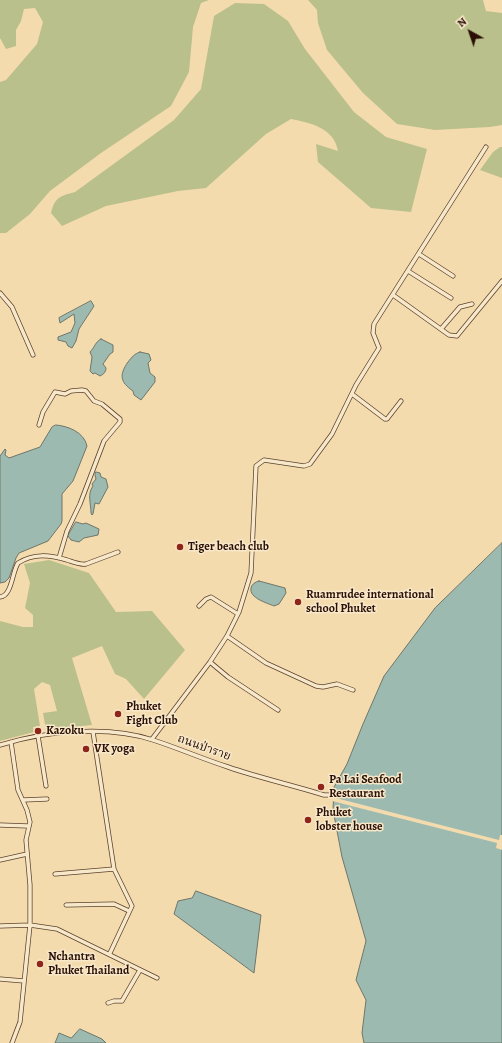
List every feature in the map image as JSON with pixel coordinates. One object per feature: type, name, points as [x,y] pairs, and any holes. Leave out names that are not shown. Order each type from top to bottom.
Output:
[{"type":"street","points":[[152,739],[210,662],[227,636],[238,614],[250,573],[256,466],[264,460],[304,466],[310,464],[332,434],[352,394],[379,348],[373,333],[374,324],[486,147]]},
{"type":"street","points":[[419,254],[453,276]]},
{"type":"street","points":[[408,271],[451,298]]},
{"type":"street","points":[[393,295],[449,335],[457,336],[502,281]]},
{"type":"street","points":[[0,293],[12,307],[34,355]]},
{"type":"street","points":[[441,329],[460,307],[472,304]]},
{"type":"street","points":[[38,425],[43,412],[55,392],[64,394],[71,391],[82,390],[86,391],[94,400],[102,404],[120,419],[120,422],[104,441],[80,504],[67,532],[59,558]]},
{"type":"street","points":[[352,394],[386,419],[401,401]]},
{"type":"street","points":[[0,597],[3,597],[6,594],[10,587],[15,567],[19,562],[39,555],[59,558],[81,565],[118,552]]},
{"type":"street","points":[[199,606],[210,597],[238,614]]},
{"type":"street","points":[[227,636],[266,663],[316,686],[323,688],[337,684],[353,690]]},
{"type":"street","points":[[210,662],[233,680],[278,710]]},
{"type":"street","name":"ถนนป่าราย","points":[[0,745],[38,736],[64,732],[116,731],[152,739],[227,767],[324,795],[330,795]]},
{"type":"street","points":[[92,732],[114,869],[132,906],[110,953]]},
{"type":"street","points":[[38,736],[46,786]]},
{"type":"street","points":[[11,742],[18,790],[27,810],[30,822],[26,840],[30,885],[30,925],[20,1022],[12,1043]]},
{"type":"street","points":[[23,800],[47,799]]},
{"type":"street","points":[[0,825],[28,826]]},
{"type":"street","points":[[0,860],[27,854]]},
{"type":"street","points":[[55,874],[114,869]]},
{"type":"street","points":[[66,905],[114,904],[129,911]]},
{"type":"street","points":[[0,926],[30,925],[57,928],[157,978]]},
{"type":"street","points":[[108,1003],[122,1001],[140,970]]},
{"type":"street","points":[[0,979],[24,981]]},
{"type":"green space","points":[[0,0],[209,0],[201,3],[193,27],[189,72],[171,106],[101,153],[50,191],[30,214],[6,233],[0,233],[0,82],[6,80],[37,44],[43,22],[35,8],[24,9],[21,21],[16,30],[16,46],[6,49],[0,38]]},
{"type":"green space","points":[[308,0],[483,0],[486,11],[502,13],[502,125],[435,130],[397,124],[363,93],[327,50],[318,23],[317,10]]},
{"type":"green space","points":[[235,3],[264,4],[288,21],[305,49],[354,112],[386,137],[427,149],[411,212],[371,208],[318,162],[316,144],[338,151],[336,143],[332,137],[327,132],[314,125],[291,119],[266,134],[206,188],[178,191],[106,206],[62,226],[51,213],[56,200],[62,196],[75,192],[174,120],[201,89],[214,16]]},
{"type":"green space","points":[[502,147],[502,178],[480,170],[493,152]]},
{"type":"green space","points":[[49,560],[89,573],[116,612],[152,611],[185,650],[144,699],[126,679],[115,674],[102,646],[72,658],[92,725],[46,730],[43,713],[57,711],[50,685],[42,682],[34,689],[40,726],[33,727],[34,732],[0,741],[0,621],[23,627],[33,627],[33,615],[25,608],[30,583],[24,564]]},
{"type":"water","points":[[91,301],[94,306],[79,329],[76,341],[72,348],[68,346],[66,342],[58,340],[58,337],[71,332],[75,323],[74,314],[60,323],[59,318]]},
{"type":"water","points":[[101,339],[113,345],[113,352],[103,364],[106,371],[100,376],[95,373],[93,374],[90,371],[92,357],[90,352]]},
{"type":"water","points":[[140,352],[149,354],[151,360],[148,363],[150,373],[155,377],[155,382],[141,400],[134,395],[133,391],[125,384],[122,378],[123,371],[128,362],[132,357]]},
{"type":"water","points":[[56,425],[70,428],[79,433],[83,437],[87,446],[73,481],[62,494],[61,524],[48,541],[19,553],[9,578],[5,582],[0,583],[0,456],[5,449],[5,455],[9,458],[40,447],[52,427]]},
{"type":"water","points":[[96,472],[100,473],[101,477],[106,479],[108,487],[99,504],[95,503],[92,515],[90,492],[93,486],[92,484],[96,479]]},
{"type":"water","points":[[76,522],[83,524],[86,523],[99,529],[98,535],[84,538],[79,542],[71,540],[68,536]]},
{"type":"water","points":[[502,543],[502,1043],[364,1043],[362,1033],[366,1000],[356,980],[366,941],[342,857],[333,810],[334,787],[347,764],[384,676],[435,608]]},
{"type":"water","points":[[259,581],[285,588],[286,593],[279,604],[274,606],[259,600],[253,595],[251,592],[251,587],[254,583]]},
{"type":"water","points":[[196,891],[261,915],[254,973],[174,914],[178,901],[192,898]]},
{"type":"water","points":[[80,1029],[102,1039],[106,1043],[55,1043],[59,1033],[71,1038]]},
{"type":"pier","points":[[332,797],[499,840],[500,835],[502,835],[502,850],[496,848],[497,843],[332,801]]},
{"type":"place","name":"Tiger beach club","points":[[180,547]]},
{"type":"place","name":"Ruamrudee international school Phuket","points":[[298,602]]},
{"type":"place","name":"Phuket Fight Club","points":[[118,714]]},
{"type":"place","name":"Kazoku","points":[[38,731]]},
{"type":"place","name":"VK yoga","points":[[86,749]]},
{"type":"place","name":"Pa Lai Seafood Restaurant","points":[[321,787]]},
{"type":"place","name":"Phuket lobster house","points":[[308,820]]},
{"type":"place","name":"Nchantra Phuket Thailand","points":[[40,964]]}]
